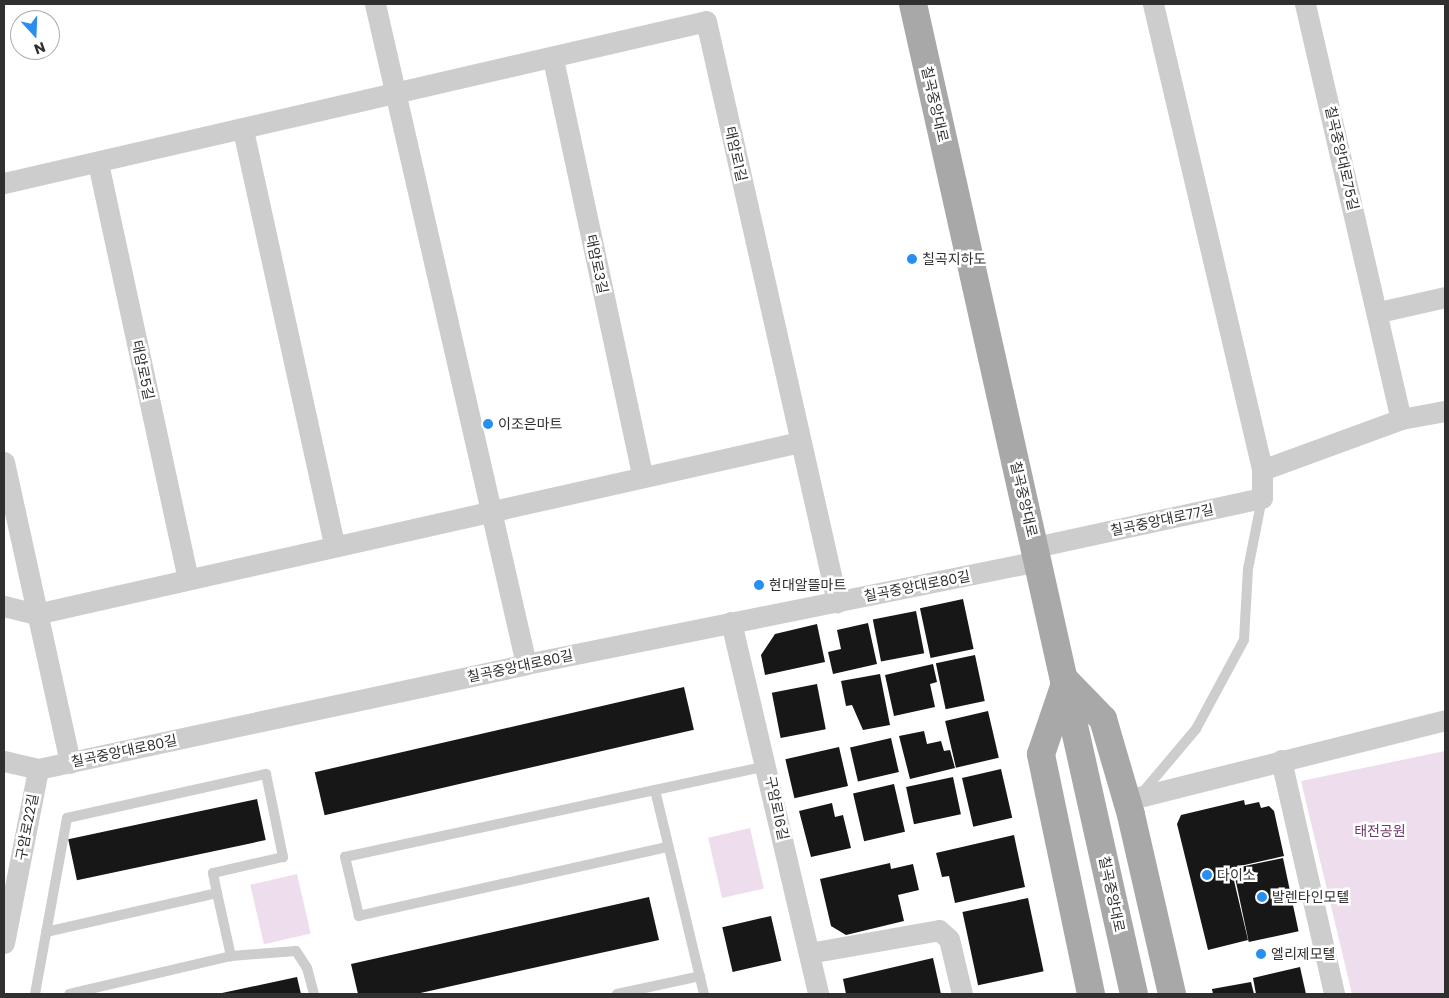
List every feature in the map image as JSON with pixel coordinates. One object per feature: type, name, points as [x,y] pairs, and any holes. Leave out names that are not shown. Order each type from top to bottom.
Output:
[{"type":"main road","name":"칠곡중앙대로","points":[[913,4],[1066,681],[1134,994]]},
{"type":"main road","points":[[1091,994],[1041,754],[1066,681],[1103,720],[1133,798],[1172,994]]},
{"type":"street","points":[[375,4],[526,664]]},
{"type":"street","points":[[1153,4],[1262,470],[1262,498]]},
{"type":"street","name":"칠곡중앙대로75길","points":[[1305,4],[1378,312]]},
{"type":"street","name":"태암로1길","points":[[553,59],[706,21],[837,602]]},
{"type":"street","points":[[4,184],[553,59]]},
{"type":"street","name":"태암로3길","points":[[553,59],[642,475]]},
{"type":"street","points":[[243,130],[334,544]]},
{"type":"street","name":"태암로5길","points":[[98,163],[188,578]]},
{"type":"street","points":[[1402,419],[1378,312],[1445,297]]},
{"type":"street","points":[[1262,470],[1402,419],[1445,411]]},
{"type":"street","points":[[4,606],[36,614],[266,559],[642,475],[800,442]]},
{"type":"street","points":[[4,462],[70,763]]},
{"type":"street","name":"칠곡중앙대로77길","points":[[1036,554],[1262,498]]},
{"type":"street","name":"칠곡중앙대로80길","points":[[4,761],[38,769],[70,763],[526,664],[837,602],[1036,554]]},
{"type":"street","name":"구암로16길","points":[[731,622],[768,766],[818,994]]},
{"type":"street","points":[[1133,798],[1445,720]]},
{"type":"street","points":[[1281,760],[1334,994]]},
{"type":"street","name":"구암로22길","points":[[4,943],[38,769]]},
{"type":"street","points":[[809,954],[939,930],[949,939],[962,994]]},
{"type":"lane","points":[[1133,798],[1196,729],[1244,640],[1248,569],[1262,498]]},
{"type":"lane","points":[[667,847],[359,916],[345,857],[768,766]]},
{"type":"lane","points":[[35,994],[68,818],[266,774],[283,857],[213,873],[231,956]]},
{"type":"lane","points":[[655,790],[667,847],[704,994]]},
{"type":"lane","points":[[46,932],[217,893]]},
{"type":"lane","points":[[70,994],[231,956],[296,951],[308,968],[314,994]]},
{"type":"lane","points":[[617,994],[700,976]]},
{"type":"green space","name":"태전공원","points":[[1445,751],[1445,994],[1352,994],[1301,781]]},
{"type":"green space","points":[[750,828],[764,888],[722,898],[708,838]]},
{"type":"green space","points":[[297,874],[311,933],[264,944],[250,885]]},
{"type":"building","points":[[963,599],[974,649],[931,658],[920,608]]},
{"type":"building","points":[[916,611],[924,653],[881,662],[873,619]]},
{"type":"building","points":[[868,623],[877,664],[833,674],[828,652],[841,649],[837,630]]},
{"type":"building","points":[[817,624],[825,662],[765,675],[761,655],[775,634]]},
{"type":"building","points":[[975,655],[985,701],[946,709],[936,663]]},
{"type":"building","points":[[933,664],[937,682],[930,684],[935,707],[894,716],[885,675]]},
{"type":"building","points":[[880,674],[890,725],[863,730],[852,705],[846,706],[841,681]]},
{"type":"building","points":[[817,684],[826,729],[781,738],[772,693]]},
{"type":"building","points":[[684,687],[694,730],[325,815],[315,772]]},
{"type":"building","points":[[988,711],[999,758],[956,768],[945,721]]},
{"type":"building","points":[[924,731],[927,744],[941,741],[944,751],[950,750],[955,768],[910,779],[899,736]]},
{"type":"building","points":[[891,738],[899,772],[858,782],[850,747]]},
{"type":"building","points":[[839,747],[848,786],[794,798],[785,759]]},
{"type":"building","points":[[1001,769],[1012,818],[973,827],[962,778]]},
{"type":"building","points":[[953,777],[961,814],[914,824],[906,787]]},
{"type":"building","points":[[894,784],[905,832],[864,841],[853,793]]},
{"type":"building","points":[[257,799],[266,840],[77,880],[68,839]]},
{"type":"building","points":[[1244,800],[1245,805],[1259,802],[1261,808],[1269,806],[1274,811],[1284,856],[1231,868],[1248,940],[1208,950],[1177,824],[1181,815]]},
{"type":"building","points":[[832,803],[835,817],[843,815],[851,848],[811,857],[799,811]]},
{"type":"building","points":[[1014,835],[1025,887],[955,903],[949,876],[942,877],[936,853]]},
{"type":"building","points":[[1283,858],[1299,931],[1249,942],[1233,869]]},
{"type":"building","points":[[890,863],[891,869],[913,864],[919,890],[898,895],[904,921],[846,935],[831,926],[820,879]]},
{"type":"building","points":[[649,897],[659,940],[416,994],[358,994],[351,964]]},
{"type":"building","points":[[1028,898],[1044,971],[978,985],[962,912]]},
{"type":"building","points":[[771,916],[781,961],[733,972],[722,927]]},
{"type":"building","points":[[933,958],[941,994],[846,994],[843,979]]},
{"type":"building","points":[[1300,967],[1306,994],[1256,994],[1253,978]]},
{"type":"building","points":[[297,977],[301,994],[222,994],[222,993]]},
{"type":"building","points":[[1251,982],[1254,994],[1213,994],[1212,989]]},
{"type":"place","name":"칠곡지하도","points":[[912,259]]},
{"type":"place","name":"이조은마트","points":[[488,424]]},
{"type":"place","name":"현대알뜰마트","points":[[759,585]]},
{"type":"place","name":"다이소","points":[[1207,875]]},
{"type":"place","name":"발렌타인모텔","points":[[1262,897]]},
{"type":"place","name":"엘리제모텔","points":[[1261,954]]}]
